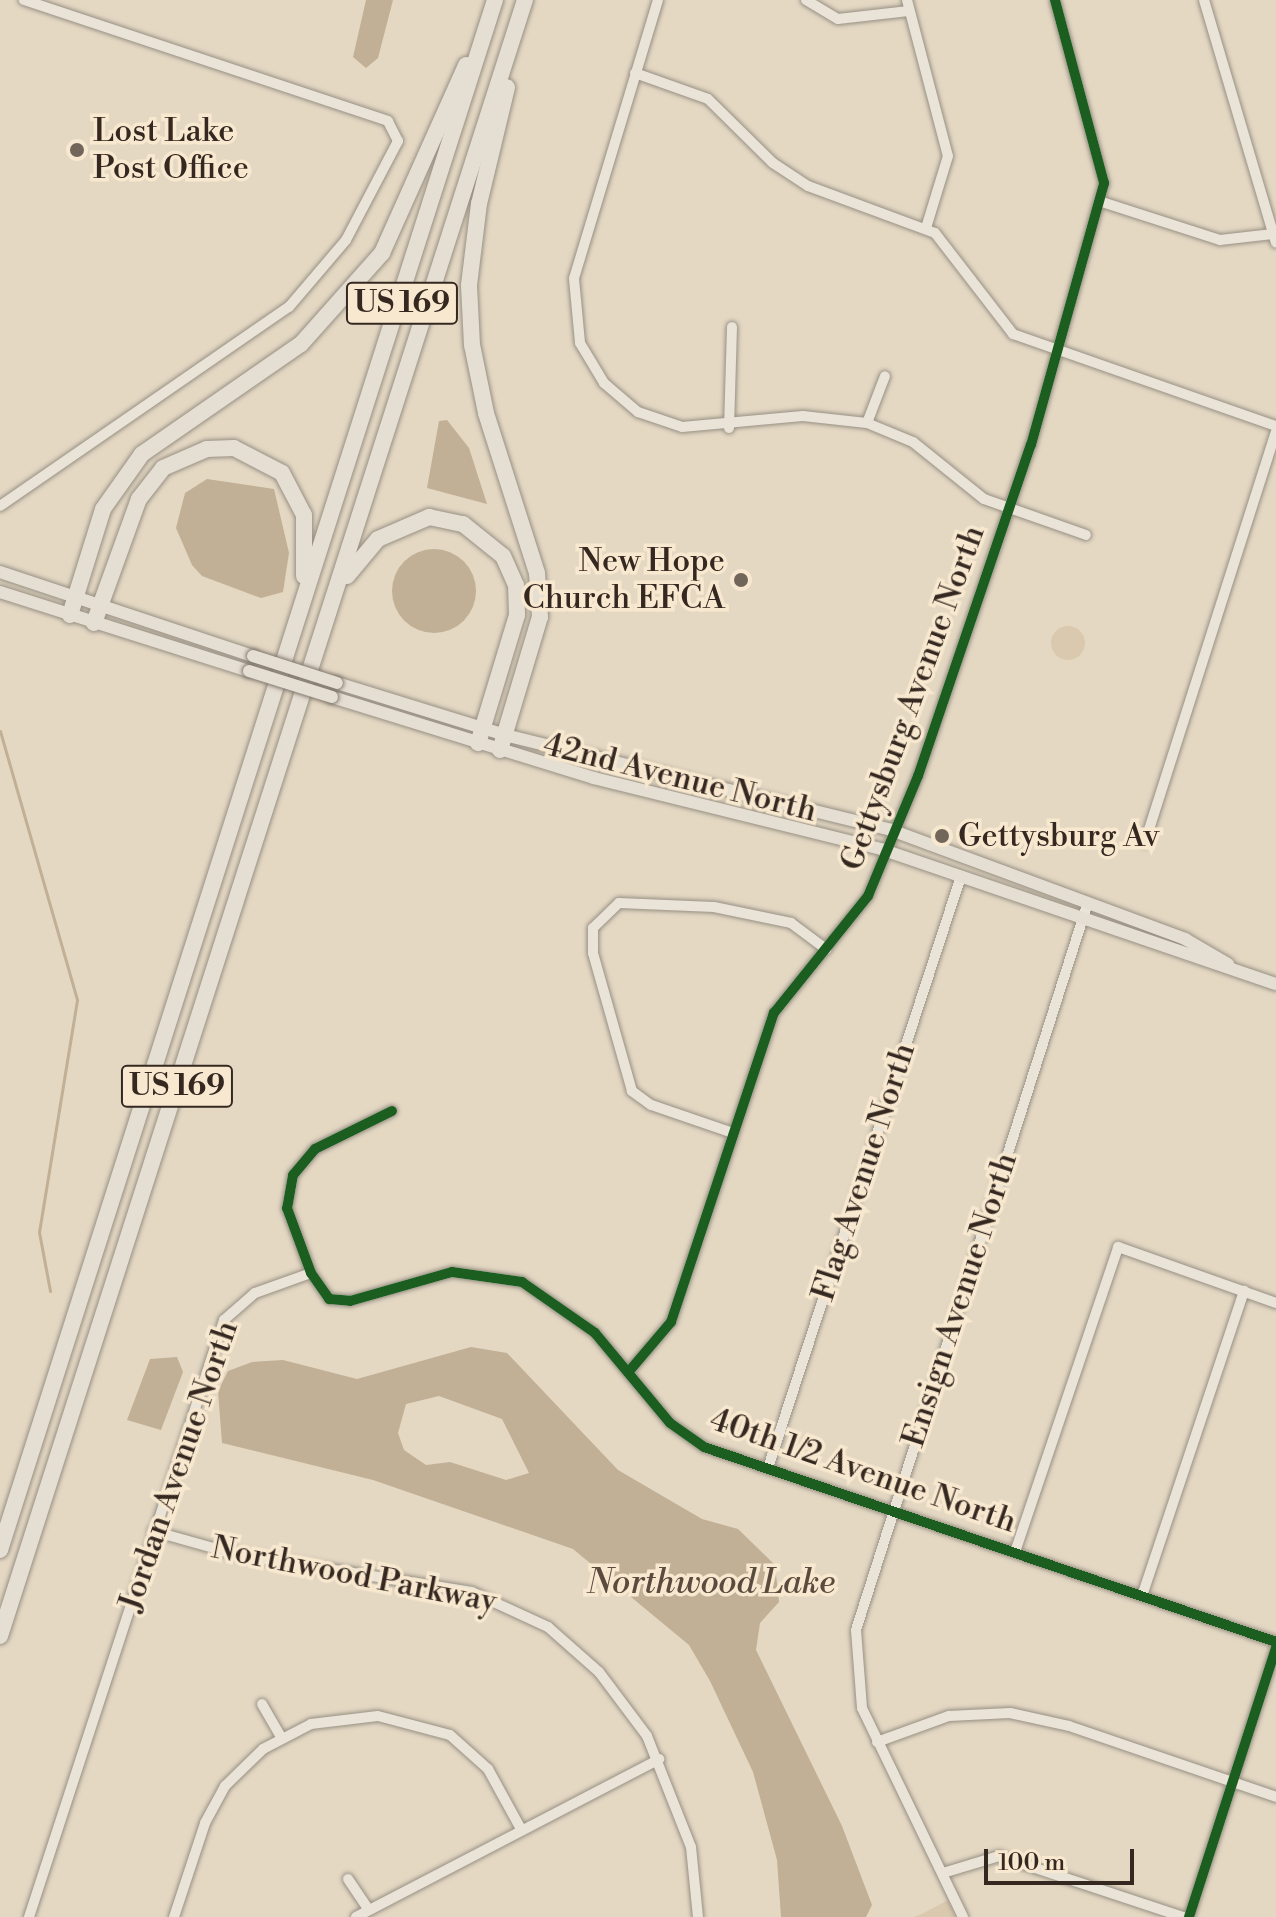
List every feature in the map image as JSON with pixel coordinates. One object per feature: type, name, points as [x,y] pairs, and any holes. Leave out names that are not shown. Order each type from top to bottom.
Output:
[{"type":"highway","points":[[70,615],[103,509],[142,454],[301,344],[382,253],[494,0]]},
{"type":"highway","name":"US 169","points":[[0,1550],[494,0]]},
{"type":"highway","points":[[502,742],[540,617],[537,573],[480,396],[469,285],[479,204],[522,7]]},
{"type":"highway","name":"US 169","points":[[0,1636],[339,586],[522,7]]},
{"type":"highway","points":[[94,623],[139,499],[155,476],[188,455],[234,448],[276,466],[299,504],[307,536],[303,603]]},
{"type":"highway","points":[[339,586],[378,539],[429,517],[463,524],[497,549],[518,606],[480,736]]},
{"type":"main road","name":"42nd Avenue North","points":[[0,572],[337,683],[480,736]]},
{"type":"main road","name":"42nd Avenue North","points":[[0,592],[332,697],[884,850],[1082,921],[1276,984]]},
{"type":"main road","name":"42nd Avenue North","points":[[502,742],[891,830],[1185,939],[1241,972]]},
{"type":"street","points":[[0,506],[289,307],[365,212],[398,128],[24,0]]},
{"type":"street","points":[[658,0],[574,279],[580,343],[604,383],[638,412],[682,427],[729,428],[803,416],[867,423],[913,442],[973,491],[1009,510],[1086,535]]},
{"type":"street","points":[[806,0],[838,19],[908,6],[948,156],[926,228]]},
{"type":"street","name":"Gettysburg Avenue North","points":[[631,1369],[671,1322],[774,1013],[868,896],[891,830],[918,776],[1009,510],[1102,202],[1103,167],[1055,0]]},
{"type":"street","points":[[1102,202],[1209,238],[1275,238],[1204,0]]},
{"type":"street","points":[[635,73],[708,99],[773,163],[808,186],[926,228],[948,245],[1004,326],[1055,350],[1276,429],[1145,842]]},
{"type":"street","points":[[729,428],[732,327]]},
{"type":"street","points":[[867,423],[885,376]]},
{"type":"street","name":"Flag Avenue North","points":[[768,1468],[961,876]]},
{"type":"street","points":[[733,1133],[651,1105],[628,1082],[591,940],[599,916],[631,902],[728,908],[791,923],[826,949]]},
{"type":"street","name":"Ensign Avenue North","points":[[963,1917],[877,1742],[853,1656],[892,1510],[1088,902]]},
{"type":"street","points":[[311,1273],[287,1208],[293,1175],[315,1149],[392,1111]]},
{"type":"street","points":[[1015,1552],[1118,1247],[1276,1303]]},
{"type":"street","name":"40th 1/2 Avenue North","points":[[311,1273],[321,1291],[340,1301],[452,1272],[500,1275],[544,1292],[631,1369],[686,1436],[768,1468],[1276,1644]]},
{"type":"street","name":"Jordan Avenue North","points":[[29,1917],[224,1320],[255,1293],[311,1273]]},
{"type":"street","points":[[1142,1596],[1244,1291]]},
{"type":"street","name":"Northwood Parkway","points":[[153,1531],[235,1554],[499,1601],[548,1627],[599,1672],[659,1759],[691,1847],[698,1917]]},
{"type":"street","points":[[943,1873],[999,1856],[1186,1917],[1276,1644]]},
{"type":"street","points":[[262,1704],[281,1737]]},
{"type":"street","points":[[877,1742],[949,1716],[1010,1713],[1276,1797]]},
{"type":"street","points":[[174,1917],[214,1804],[243,1766],[281,1737],[365,1715],[436,1729],[476,1754],[521,1829]]},
{"type":"street","points":[[356,1917],[367,1907],[659,1759]]},
{"type":"street","points":[[348,1879],[367,1907]]},
{"type":"shaded area","points":[[1068,626],[1080,631],[1085,643],[1080,655],[1068,660],[1056,655],[1051,643],[1056,631]]},
{"type":"shaded area","points":[[948,1900],[955,1917],[913,1917],[922,1914]]},
{"type":"water","points":[[366,0],[393,0],[378,58],[366,68],[353,57]]},
{"type":"water","points":[[447,420],[469,448],[487,504],[427,488],[439,421]]},
{"type":"water","points":[[207,479],[274,489],[289,553],[283,592],[261,598],[202,576],[192,565],[176,528],[185,493]]},
{"type":"water","points":[[434,549],[457,556],[469,568],[476,591],[469,614],[457,626],[434,633],[411,626],[399,614],[392,591],[399,568],[411,556]]},
{"type":"water","name":"Northwood Lake","points":[[471,1347],[507,1353],[618,1470],[702,1519],[738,1529],[775,1565],[779,1602],[760,1623],[756,1650],[842,1826],[872,1905],[866,1917],[781,1917],[777,1860],[753,1772],[710,1681],[689,1645],[573,1549],[373,1480],[222,1443],[218,1391],[228,1371],[252,1362],[283,1360],[357,1379]],"holes":[[[439,1396],[502,1419],[529,1473],[506,1480],[450,1462],[426,1465],[404,1450],[398,1433],[406,1404]]]},
{"type":"water","points":[[177,1357],[183,1372],[161,1430],[127,1420],[150,1359]]},
{"type":"waterway","points":[[0,731],[77,1000],[39,1232],[50,1291]]},
{"type":"cycle path","points":[[631,1369],[671,1322],[774,1013],[868,896],[918,776],[1031,445],[1104,183],[1055,0]]},
{"type":"cycle path","points":[[392,1111],[315,1149],[293,1175],[287,1208],[311,1273],[329,1299],[350,1301],[452,1272],[522,1282],[595,1333],[670,1423],[704,1447],[1276,1642]]},
{"type":"cycle path","points":[[1189,1917],[1276,1647]]},
{"type":"place","name":"Lost Lake Post Office","points":[[77,150]]},
{"type":"place","name":"New Hope Church EFCA","points":[[741,580]]},
{"type":"place","name":"Gettysburg Av","points":[[942,836]]}]
